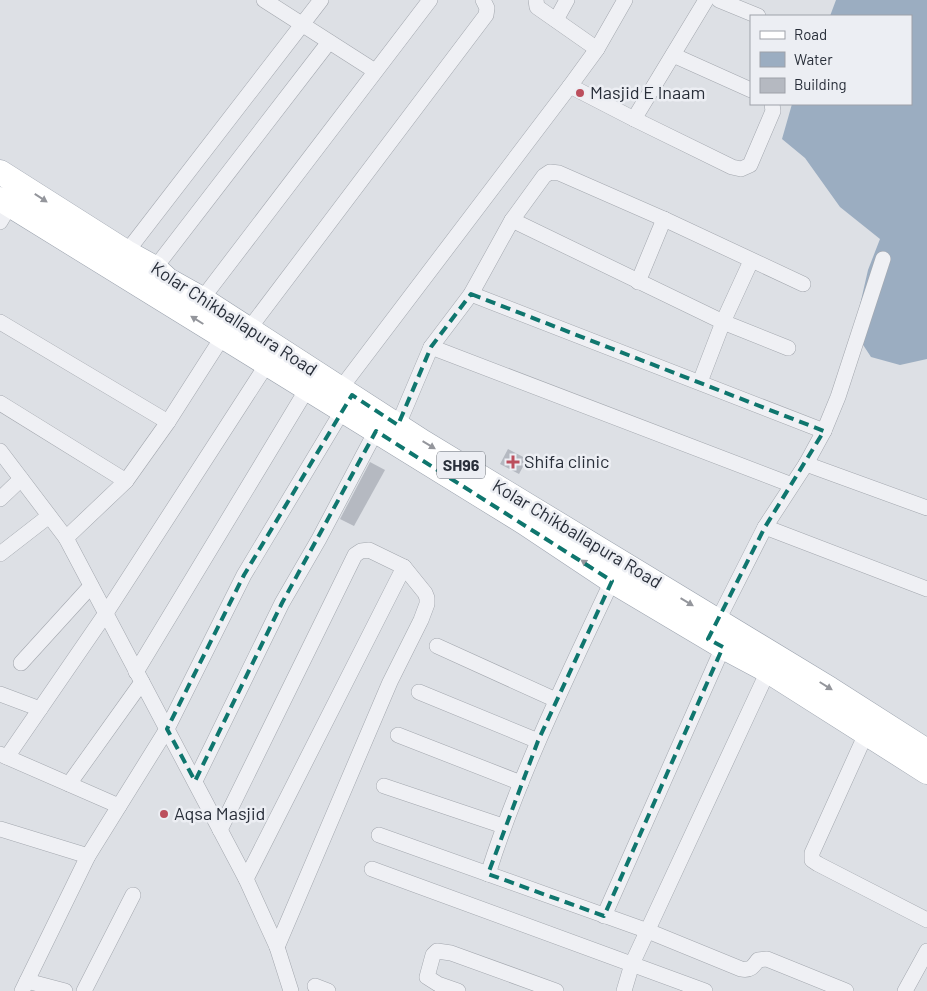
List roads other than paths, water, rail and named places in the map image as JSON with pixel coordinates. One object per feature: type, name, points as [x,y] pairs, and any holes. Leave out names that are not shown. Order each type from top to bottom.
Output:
[{"type":"main road","name":"Kolar Chikballapura Road","points":[[0,172],[223,336],[307,389],[345,398]]},
{"type":"main road","name":"Kolar Chikballapura Road","points":[[3,209],[120,261],[155,268],[168,280],[202,298],[250,330],[387,428],[612,581],[716,635],[768,671],[870,725],[927,751]]},
{"type":"main road","name":"Kolar Chikballapura Road","points":[[387,428],[716,635],[870,725],[927,772]]},
{"type":"street","points":[[264,0],[376,71]]},
{"type":"street","points":[[120,261],[321,0]]},
{"type":"street","points":[[202,298],[430,0]]},
{"type":"street","points":[[250,330],[486,15],[487,8],[483,0]]},
{"type":"street","points":[[536,0],[537,7],[597,49]]},
{"type":"street","points":[[556,20],[567,0]]},
{"type":"street","points":[[65,991],[24,986],[88,856],[167,729],[244,576],[345,398],[597,49],[625,0]]},
{"type":"street","points":[[634,119],[706,0]]},
{"type":"street","points":[[719,0],[756,15]]},
{"type":"street","points":[[155,268],[329,42]]},
{"type":"street","points":[[673,54],[750,90]]},
{"type":"street","points":[[570,86],[732,167],[741,169],[750,164],[773,111],[772,105]]},
{"type":"street","points":[[195,781],[282,602],[387,428],[431,348],[471,294],[512,220],[544,176],[550,172],[559,173],[664,219],[803,284]]},
{"type":"street","points":[[638,282],[664,219]]},
{"type":"street","points":[[512,220],[723,322],[788,348]]},
{"type":"street","points":[[604,916],[716,635],[765,527],[806,464],[824,431],[838,397],[883,259]]},
{"type":"street","points":[[700,382],[723,322],[751,261]]},
{"type":"street","points":[[471,294],[824,431]]},
{"type":"street","points":[[0,322],[168,422]]},
{"type":"street","points":[[66,538],[126,482],[168,422],[223,336]]},
{"type":"street","points":[[431,348],[792,485]]},
{"type":"street","points":[[119,806],[3,756],[40,709],[106,613],[267,364]]},
{"type":"street","points":[[69,784],[139,677],[307,389]]},
{"type":"street","points":[[0,403],[126,482]]},
{"type":"street","points":[[0,451],[66,538],[246,880],[277,947],[291,991]]},
{"type":"street","points":[[806,464],[927,508]]},
{"type":"street","points":[[0,499],[21,479]]},
{"type":"street","points":[[0,554],[49,516]]},
{"type":"street","points":[[765,527],[927,589]]},
{"type":"street","points":[[220,830],[355,555],[360,551],[369,550],[404,567],[425,593],[427,604],[390,682],[277,947]]},
{"type":"street","points":[[246,880],[404,567]]},
{"type":"street","points":[[488,874],[503,826],[538,741],[612,581]]},
{"type":"street","points":[[21,663],[91,586]]},
{"type":"street","points":[[437,646],[556,700]]},
{"type":"street","points":[[624,991],[632,964],[768,671]]},
{"type":"street","points":[[419,692],[538,741]]},
{"type":"street","points":[[0,694],[40,709]]},
{"type":"street","points":[[870,725],[812,853],[812,860],[927,920]]},
{"type":"street","points":[[398,735],[521,783]]},
{"type":"street","points":[[384,786],[503,826]]},
{"type":"street","points":[[0,829],[88,856]]},
{"type":"street","points":[[380,835],[648,931],[741,969],[747,970],[751,968],[762,958],[846,991]]},
{"type":"street","points":[[372,869],[704,991]]},
{"type":"street","points":[[84,991],[133,895]]},
{"type":"street","points":[[458,991],[438,984],[427,977],[433,955],[437,951],[452,953],[556,991]]},
{"type":"street","points":[[905,991],[927,951]]},
{"type":"water","points":[[836,0],[927,0],[927,359],[900,365],[871,357],[854,331],[868,270],[880,239],[840,207],[805,158],[782,139],[792,105],[912,105],[912,15],[830,15]]},
{"type":"place","name":"Masjid E Inaam","points":[[580,93]]},
{"type":"place","name":"Shifa clinic","points":[[513,462]]},
{"type":"place","name":"Aqsa Masjid","points":[[164,814]]}]
